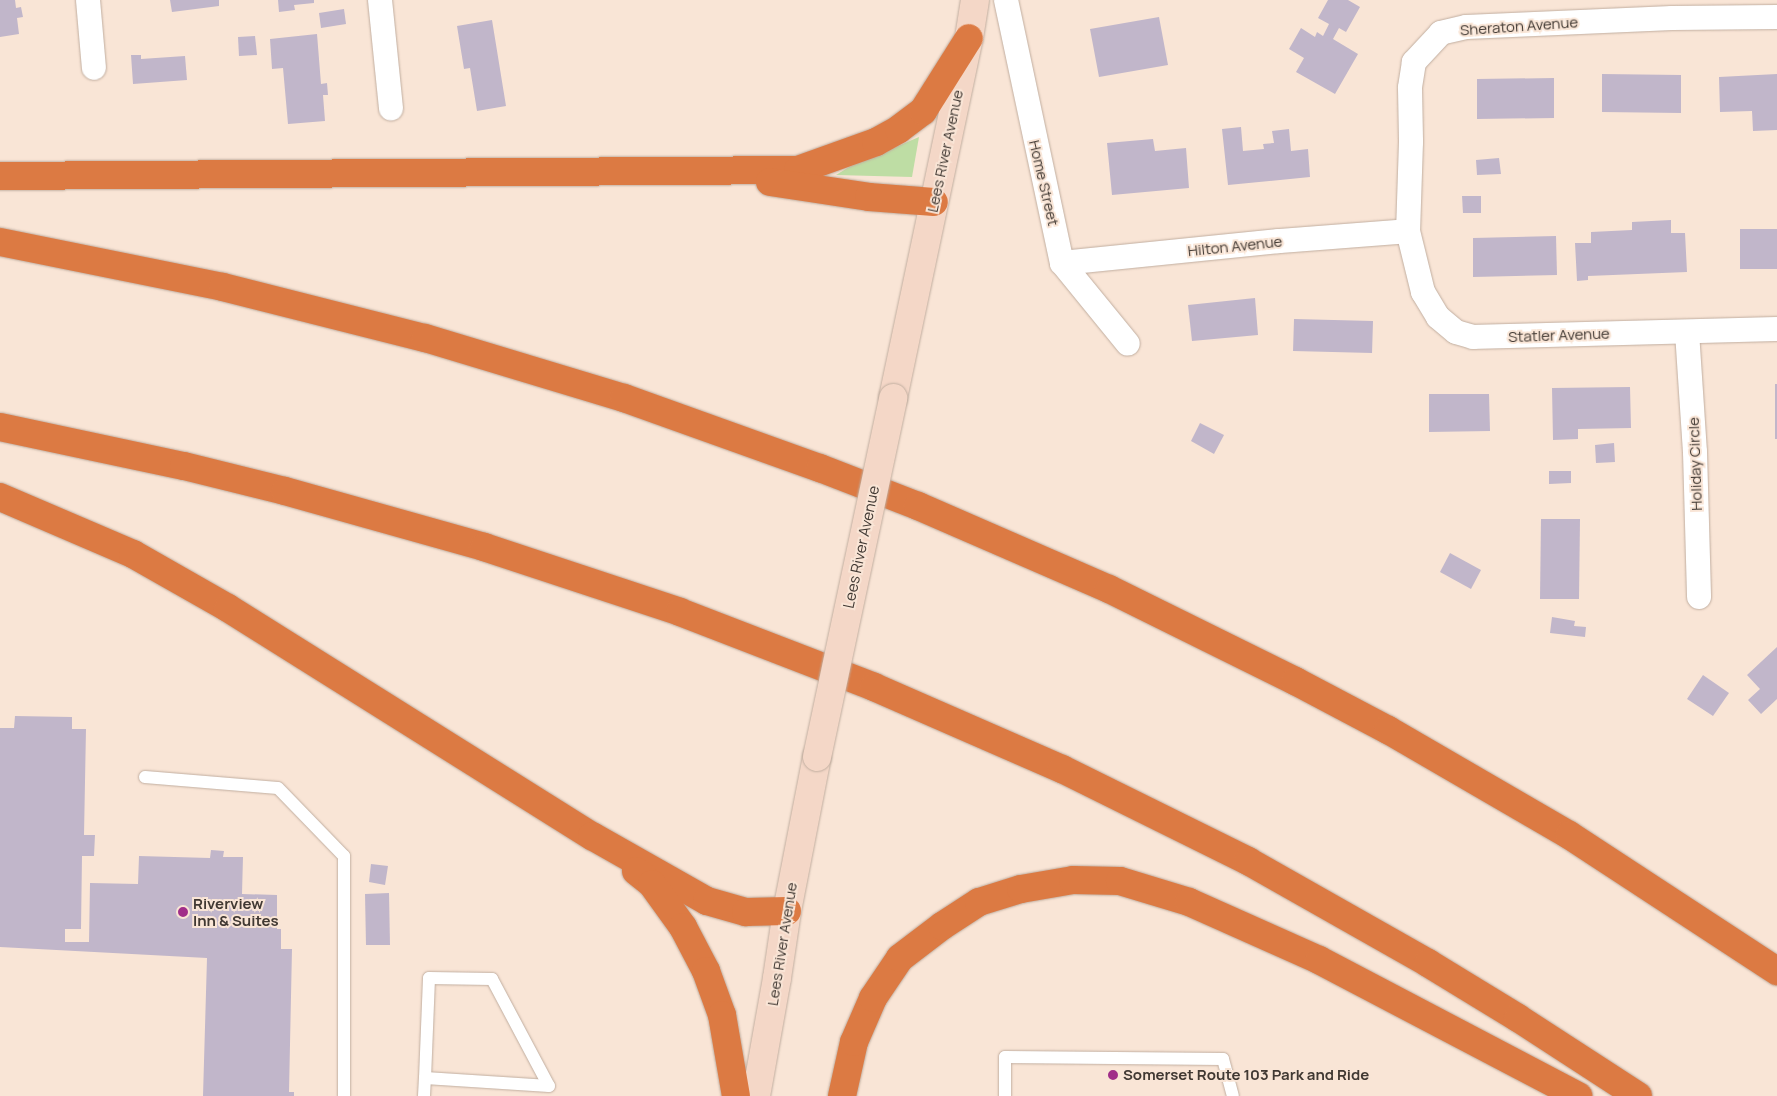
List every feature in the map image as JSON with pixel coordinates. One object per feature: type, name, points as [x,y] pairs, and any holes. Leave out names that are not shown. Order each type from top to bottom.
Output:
[{"type":"highway","points":[[0,176],[798,170],[876,142],[923,111],[969,38]]},
{"type":"highway","points":[[657,170],[781,183],[869,197],[934,202]]},
{"type":"highway","points":[[0,242],[224,287],[434,341],[624,398],[820,468],[918,506],[1117,593],[1287,676],[1388,730],[1569,835],[1777,970]]},
{"type":"highway","points":[[0,427],[184,466],[285,491],[484,547],[680,612],[874,686],[1062,769],[1248,861],[1428,962],[1638,1096]]},
{"type":"highway","points":[[0,497],[133,554],[220,603],[592,836],[706,901],[746,912],[787,911]]},
{"type":"highway","points":[[592,836],[652,884],[683,927],[695,949],[722,1015],[736,1096]]},
{"type":"highway","points":[[842,1096],[854,1042],[873,998],[900,958],[942,926],[979,902],[1021,889],[1073,880],[1120,881],[1190,902],[1319,960],[1578,1096]]},
{"type":"main road","name":"Lees River Avenue","points":[[756,1096],[787,911],[817,757],[969,38],[975,0]]},
{"type":"street","points":[[88,0],[94,68]]},
{"type":"street","points":[[380,0],[391,108]]},
{"type":"street","name":"Home Street","points":[[1006,0],[1062,263],[1128,344]]},
{"type":"street","name":"Sheraton Avenue","points":[[1408,231],[1411,142],[1410,88],[1414,62],[1441,33],[1466,27],[1672,18],[1777,17]]},
{"type":"street","name":"Hilton Avenue","points":[[1062,263],[1279,241],[1408,231]]},
{"type":"street","name":"Statler Avenue","points":[[1408,231],[1423,292],[1438,317],[1456,332],[1473,337],[1511,338],[1591,333],[1777,330]]},
{"type":"street","name":"Holiday Circle","points":[[1687,332],[1695,452],[1699,597]]},
{"type":"lane","points":[[145,777],[278,788],[344,856],[344,1096]]},
{"type":"lane","points":[[424,1078],[549,1086],[492,979],[429,978],[424,1078],[424,1096]]},
{"type":"lane","points":[[1005,1096],[1005,1057],[1223,1058],[1233,1096]]},
{"type":"green space","points":[[919,137],[912,177],[836,175],[849,167]]},
{"type":"building","points":[[0,0],[15,0],[16,8],[21,7],[23,17],[17,18],[19,34],[0,37]]},
{"type":"building","points":[[170,0],[219,0],[219,6],[172,12]]},
{"type":"building","points":[[278,0],[314,0],[314,3],[294,5],[295,10],[279,12]]},
{"type":"building","points":[[1328,0],[1348,0],[1360,7],[1346,32],[1339,28],[1333,39],[1358,54],[1335,94],[1296,72],[1304,58],[1289,49],[1301,28],[1315,37],[1317,32],[1323,36],[1329,24],[1318,18]]},
{"type":"building","points":[[344,9],[346,24],[321,28],[319,13]]},
{"type":"building","points":[[1159,17],[1168,65],[1099,77],[1090,29]]},
{"type":"building","points":[[492,20],[506,106],[477,111],[470,68],[464,69],[457,26]]},
{"type":"building","points":[[317,34],[321,84],[327,83],[328,95],[323,95],[325,121],[288,124],[283,68],[272,69],[270,39]]},
{"type":"building","points":[[255,36],[257,55],[239,56],[238,37]]},
{"type":"building","points":[[131,55],[141,55],[141,59],[185,56],[187,80],[133,84]]},
{"type":"building","points":[[1602,74],[1681,75],[1681,113],[1602,112]]},
{"type":"building","points":[[1777,74],[1777,130],[1753,131],[1752,111],[1720,112],[1719,77]]},
{"type":"building","points":[[1554,78],[1554,118],[1477,119],[1477,79]]},
{"type":"building","points":[[1241,127],[1243,151],[1264,149],[1263,144],[1274,143],[1272,131],[1289,129],[1291,151],[1308,149],[1310,177],[1228,185],[1222,129]]},
{"type":"building","points":[[1153,139],[1155,151],[1186,148],[1189,188],[1112,195],[1107,143]]},
{"type":"building","points":[[1499,158],[1501,174],[1477,175],[1476,160]]},
{"type":"building","points":[[1462,196],[1481,196],[1481,213],[1463,213]]},
{"type":"building","points":[[1671,220],[1671,233],[1685,233],[1687,272],[1588,276],[1588,280],[1577,281],[1575,243],[1591,243],[1591,232],[1632,230],[1632,222]]},
{"type":"building","points":[[1740,229],[1777,229],[1777,269],[1740,269]]},
{"type":"building","points":[[1556,236],[1557,275],[1473,277],[1473,238]]},
{"type":"building","points":[[1255,298],[1258,335],[1192,341],[1188,305]]},
{"type":"building","points":[[1294,319],[1373,321],[1372,353],[1293,351]]},
{"type":"building","points":[[1775,384],[1777,384],[1777,439],[1775,439]]},
{"type":"building","points":[[1630,387],[1631,428],[1578,429],[1578,439],[1553,440],[1552,388]]},
{"type":"building","points":[[1429,394],[1489,394],[1490,431],[1429,432]]},
{"type":"building","points":[[1200,423],[1224,435],[1214,454],[1191,441]]},
{"type":"building","points":[[1614,443],[1615,462],[1596,463],[1595,445]]},
{"type":"building","points":[[1549,471],[1571,471],[1571,483],[1549,484]]},
{"type":"building","points":[[1541,519],[1580,519],[1579,599],[1540,599]]},
{"type":"building","points":[[1450,553],[1481,570],[1471,589],[1440,572]]},
{"type":"building","points":[[1552,617],[1575,621],[1574,626],[1586,627],[1585,637],[1550,633]]},
{"type":"building","points":[[1777,647],[1777,699],[1761,714],[1748,700],[1760,689],[1747,675]]},
{"type":"building","points":[[1703,675],[1729,693],[1713,716],[1687,699]]},
{"type":"building","name":"Riverview Inn & Suites","points":[[15,716],[72,717],[72,729],[86,729],[84,835],[95,835],[94,856],[82,856],[81,929],[65,929],[65,942],[89,942],[90,883],[138,884],[139,856],[210,858],[211,850],[224,851],[223,857],[243,857],[242,894],[277,895],[277,929],[281,929],[281,949],[292,949],[289,1092],[294,1092],[294,1096],[203,1096],[207,958],[0,947],[0,728],[14,728]]},
{"type":"building","points":[[371,864],[388,866],[385,885],[369,882]]},
{"type":"building","points":[[389,893],[390,945],[366,945],[365,894]]},
{"type":"place","name":"Riverview Inn & Suites","points":[[183,912]]},
{"type":"place","name":"Somerset Route 103 Park and Ride","points":[[1113,1075]]}]
